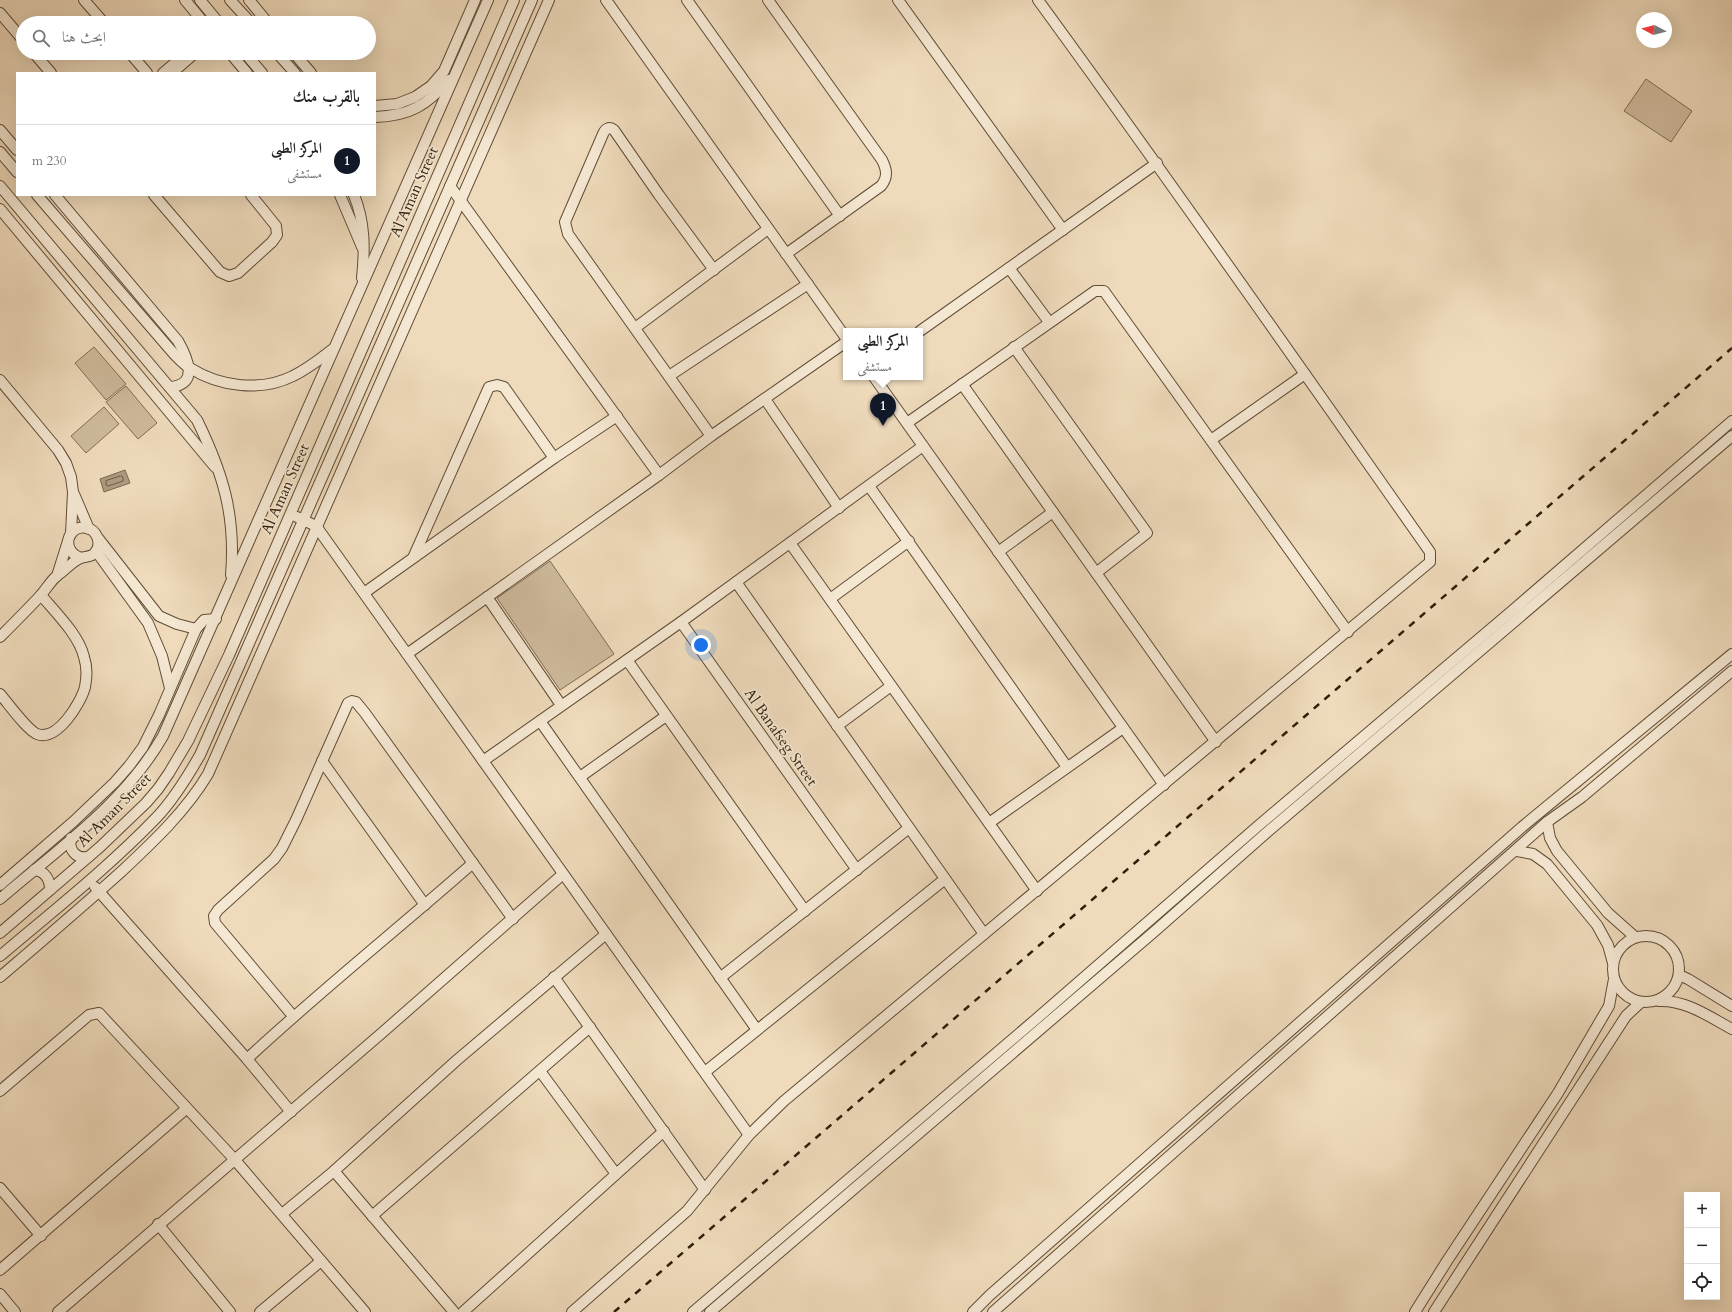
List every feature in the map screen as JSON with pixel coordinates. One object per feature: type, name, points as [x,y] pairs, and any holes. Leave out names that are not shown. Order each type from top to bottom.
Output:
[{"type":"street","points":[[84,0],[98,16]]},
{"type":"street","points":[[185,0],[198,16]]},
{"type":"street","points":[[200,0],[213,16]]},
{"type":"street","points":[[230,0],[244,16]]},
{"type":"street","points":[[249,0],[262,16]]},
{"type":"street","points":[[376,106],[397,104],[415,97],[431,86],[444,71],[475,0]]},
{"type":"street","name":"Al Aman Street","points":[[0,899],[126,788],[157,747],[216,619],[488,0]]},
{"type":"street","points":[[0,956],[89,881],[158,817],[180,787],[200,754],[532,0]]},
{"type":"street","points":[[0,977],[99,892],[147,848],[187,804],[200,788],[208,774],[549,0]]},
{"type":"street","points":[[606,0],[843,334]]},
{"type":"street","points":[[687,0],[840,216]]},
{"type":"street","points":[[768,0],[885,166],[886,178],[882,186],[786,254]]},
{"type":"street","points":[[911,0],[900,3],[1063,230]]},
{"type":"street","points":[[572,1312],[687,1211],[749,1134],[784,1101],[1428,565],[1432,555],[1157,163],[1038,0]]},
{"type":"street","points":[[513,2],[527,11]]},
{"type":"street","name":"Al Aman Street","points":[[0,932],[88,857],[146,803],[169,773],[188,741],[229,655],[513,2]]},
{"type":"street","points":[[0,13],[16,32]]},
{"type":"street","points":[[40,60],[50,72]]},
{"type":"street","points":[[136,60],[146,72]]},
{"type":"street","points":[[164,72],[178,60]]},
{"type":"street","points":[[173,72],[187,60]]},
{"type":"street","points":[[236,60],[246,72]]},
{"type":"street","points":[[250,60],[257,71]]},
{"type":"street","points":[[283,60],[294,72]]},
{"type":"street","points":[[300,60],[310,72]]},
{"type":"street","points":[[376,117],[399,115],[417,107],[434,97],[455,74]]},
{"type":"street","points":[[711,436],[568,234],[565,222],[606,129],[610,128],[614,130],[714,270]]},
{"type":"street","points":[[0,130],[16,151]]},
{"type":"street","points":[[0,152],[16,171]]},
{"type":"street","points":[[8,161],[16,153]]},
{"type":"street","points":[[923,329],[1157,163]]},
{"type":"street","points":[[0,186],[197,420],[210,445],[220,472],[227,500],[232,528],[233,554],[231,584]]},
{"type":"street","points":[[450,186],[659,475]]},
{"type":"street","points":[[38,196],[174,354],[190,368],[209,378],[229,384],[250,386],[272,383],[292,377],[334,348]]},
{"type":"street","points":[[56,196],[178,341],[187,358],[190,368],[188,376],[184,382],[177,386],[170,387]]},
{"type":"street","points":[[155,196],[220,272],[229,276],[238,273],[272,242],[277,235],[276,226],[252,196]]},
{"type":"street","points":[[340,196],[364,253]]},
{"type":"street","points":[[354,196],[361,218],[364,253],[362,286]]},
{"type":"street","points":[[2,214],[39,254],[220,472]]},
{"type":"street","points":[[635,328],[768,228]]},
{"type":"street","points":[[411,236],[425,243]]},
{"type":"street","points":[[39,254],[50,244]]},
{"type":"street","points":[[1009,268],[1050,322]]},
{"type":"street","points":[[669,376],[808,284]]},
{"type":"street","points":[[907,423],[1014,346],[1095,291],[1104,291],[1348,632]]},
{"type":"street","points":[[408,654],[659,475],[711,436],[843,344]]},
{"type":"street","points":[[1014,346],[1147,533],[1096,573]]},
{"type":"street","points":[[1211,440],[1305,374]]},
{"type":"street","points":[[0,380],[58,450],[68,470],[73,492],[89,529]]},
{"type":"street","points":[[876,380],[1164,785]]},
{"type":"street","points":[[414,558],[489,387],[496,384],[504,387],[554,458]]},
{"type":"street","points":[[962,384],[1216,742]]},
{"type":"street","points":[[765,399],[839,508]]},
{"type":"street","points":[[364,593],[554,458],[617,416]]},
{"type":"street","points":[[693,1312],[1732,421]]},
{"type":"street","points":[[710,1312],[1155,931],[1265,834],[1732,436]]},
{"type":"street","points":[[483,761],[790,544],[923,446]]},
{"type":"street","points":[[870,486],[1067,767]]},
{"type":"street","points":[[73,492],[70,537],[68,545],[72,554],[81,558]]},
{"type":"street","points":[[998,552],[1053,512]]},
{"type":"street","points":[[290,514],[316,526],[749,1134]]},
{"type":"street","points":[[57,576],[70,537],[79,528],[89,529],[94,532],[159,616],[177,624],[196,629]]},
{"type":"street","points":[[0,637],[41,595],[57,576],[81,558],[89,557],[96,552],[98,538]]},
{"type":"street","points":[[830,599],[909,541]]},
{"type":"street","points":[[790,544],[1037,891]]},
{"type":"street","points":[[96,552],[148,623],[162,656],[170,688]]},
{"type":"street","points":[[736,582],[984,934]]},
{"type":"street","points":[[0,694],[29,728],[37,734],[48,735],[56,731],[80,700],[85,687],[87,674],[84,656],[77,640],[41,595]]},
{"type":"street","points":[[487,597],[561,705]]},
{"type":"street","points":[[148,623],[159,616]]},
{"type":"street","points":[[0,885],[73,822],[115,782],[143,747],[196,629],[204,620],[216,619]]},
{"type":"street","name":"Al Banafseg Street","points":[[681,622],[857,870]]},
{"type":"street","points":[[973,1312],[990,1295],[1522,827],[1732,654]]},
{"type":"street","points":[[229,655],[241,660]]},
{"type":"street","points":[[627,660],[805,911]]},
{"type":"street","points":[[993,1312],[1547,822],[1582,797],[1732,671]]},
{"type":"street","points":[[837,726],[891,686]]},
{"type":"street","points":[[293,1016],[215,923],[214,916],[218,910],[274,859],[296,820],[348,703],[352,701],[356,702],[513,919]]},
{"type":"street","points":[[162,706],[174,712]]},
{"type":"street","points":[[580,777],[666,716]]},
{"type":"street","points":[[540,721],[757,1030]]},
{"type":"street","points":[[989,823],[1123,728]]},
{"type":"street","points":[[322,761],[425,905]]},
{"type":"street","points":[[1572,786],[1582,797]]},
{"type":"street","points":[[1547,822],[1550,838],[1557,851],[1608,913],[1635,937]]},
{"type":"street","points":[[720,978],[910,828]]},
{"type":"street","points":[[71,838],[70,846],[73,853],[82,858],[88,857]]},
{"type":"street","points":[[1415,1312],[1446,1260],[1558,1093],[1609,1006],[1614,979],[1613,963],[1608,945],[1597,925],[1547,864],[1533,854],[1517,850]]},
{"type":"street","points":[[247,1059],[293,1016],[473,863]]},
{"type":"street","points":[[34,870],[47,876],[50,883],[50,890]]},
{"type":"street","points":[[58,1312],[158,1224],[291,1112],[564,874]]},
{"type":"street","points":[[705,1072],[945,879]]},
{"type":"street","points":[[89,881],[247,1059],[291,1112]]},
{"type":"street","points":[[1431,907],[1440,918]]},
{"type":"street","points":[[282,1214],[334,1172],[456,1060],[606,934]]},
{"type":"street","points":[[1613,963],[1620,949],[1635,937],[1656,937],[1669,946],[1678,959],[1679,975],[1671,991],[1657,1001]]},
{"type":"street","points":[[1679,975],[1732,1006]]},
{"type":"street","points":[[554,977],[705,1190]]},
{"type":"street","points":[[1614,979],[1621,992],[1627,997],[1642,1002],[1673,1001],[1685,1004],[1732,1029]]},
{"type":"street","points":[[1434,1312],[1626,1016],[1642,1002]]},
{"type":"street","points":[[0,1091],[89,1015],[99,1013],[282,1214],[364,1312]]},
{"type":"street","points":[[372,1216],[590,1027]]},
{"type":"street","points":[[540,1071],[616,1174]]},
{"type":"street","points":[[1558,1093],[1570,1102]]},
{"type":"street","points":[[0,1270],[186,1109]]},
{"type":"street","points":[[463,1312],[664,1131]]},
{"type":"street","points":[[334,1172],[454,1312]]},
{"type":"street","points":[[0,1188],[41,1236]]},
{"type":"street","points":[[158,1224],[230,1312]]},
{"type":"street","points":[[260,1312],[321,1261]]},
{"type":"street","points":[[0,1294],[15,1312]]},
{"type":"shaded area","points":[[1646,79],[1692,111],[1671,142],[1624,111]]},
{"type":"shaded area","points":[[94,347],[126,384],[106,400],[75,363]]},
{"type":"shaded area","points":[[126,386],[157,423],[138,439],[106,402]]},
{"type":"shaded area","points":[[104,407],[119,424],[86,453],[71,436]]},
{"type":"shaded area","points":[[550,561],[614,654],[560,690],[497,598]]},
{"type":"water","points":[[125,470],[130,483],[104,492],[100,479]]},
{"type":"railway","points":[[614,1312],[1732,348]]},
{"type":"place","name":"المركز الطبى","points":[[883,426]]}]
